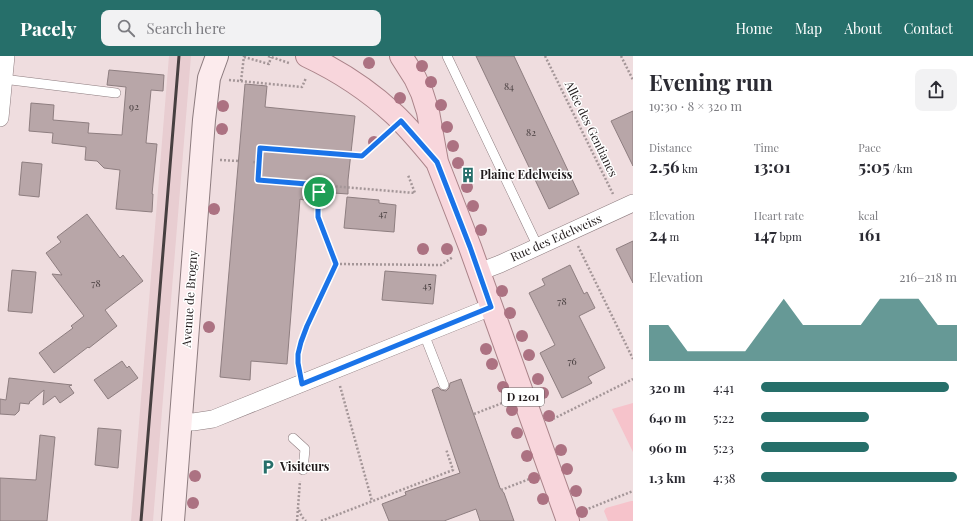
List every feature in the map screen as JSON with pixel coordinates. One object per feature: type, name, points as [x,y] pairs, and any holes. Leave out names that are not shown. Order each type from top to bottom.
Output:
[{"type":"main road","name":"Avenue de Brogny","points":[[205,56],[209,78]]},
{"type":"main road","name":"Avenue de Brogny","points":[[173,521],[204,120],[209,78],[217,56]]},
{"type":"main road","name":"D 1201","points":[[401,56],[415,78],[422,93],[428,112],[437,162],[479,272],[550,471],[575,516]]},
{"type":"main road","points":[[307,66],[339,72],[367,91],[401,121],[437,162]]},
{"type":"street","points":[[0,118],[6,56]]},
{"type":"street","name":"Rue des Edelweiss","points":[[479,272],[500,264],[627,206]]},
{"type":"street","points":[[181,421],[193,422],[213,419],[491,307]]},
{"type":"lane","points":[[447,56],[538,247]]},
{"type":"lane","points":[[3,79],[116,92]]},
{"type":"lane","points":[[424,334],[444,385]]},
{"type":"lane","points":[[293,438],[305,449],[303,470]]},
{"type":"path","points":[[242,81],[244,56],[269,64],[271,57]]},
{"type":"path","name":"Allée des Gentianes","points":[[545,56],[627,206]]},
{"type":"path","points":[[621,56],[633,80]]},
{"type":"path","points":[[209,78],[302,87],[307,66]]},
{"type":"path","points":[[401,121],[362,156],[260,148],[258,180],[415,193],[408,175]]},
{"type":"path","points":[[253,162],[260,163]]},
{"type":"path","points":[[302,384],[298,363],[298,354],[301,342],[336,264],[318,217],[319,185]]},
{"type":"path","points":[[571,232],[633,359]]},
{"type":"path","points":[[336,264],[441,265]]},
{"type":"path","points":[[335,370],[372,501]]},
{"type":"path","points":[[534,428],[633,379]]},
{"type":"path","points":[[474,414],[523,396]]},
{"type":"path","points":[[321,521],[453,470],[446,449]]},
{"type":"path","points":[[297,521],[300,478],[303,470]]},
{"type":"path","points":[[501,490],[550,471]]},
{"type":"path","points":[[575,516],[633,491]]},
{"type":"path","points":[[298,507],[302,517],[306,521]]},
{"type":"shaded area","points":[[169,56],[191,56],[153,521],[131,521]]},
{"type":"shaded area","points":[[633,403],[633,452],[612,409]]},
{"type":"shaded area","points":[[633,501],[633,521],[608,521],[604,511],[606,508]]},
{"type":"building","points":[[476,56],[514,56],[579,194],[549,209]]},
{"type":"building","points":[[109,70],[164,75],[163,91],[151,90],[146,143],[157,144],[152,194],[152,212],[116,209],[120,170],[104,168],[97,161],[85,160],[86,147],[52,143],[53,133],[29,131],[31,103],[54,105],[53,120],[89,123],[88,133],[122,135],[126,87],[107,85]]},
{"type":"building","points":[[245,84],[267,86],[265,107],[355,116],[348,180],[348,194],[305,191],[304,200],[300,199],[287,364],[251,361],[250,380],[220,377]]},
{"type":"building","points":[[633,111],[633,166],[611,121]]},
{"type":"building","points":[[22,162],[42,164],[39,197],[19,195]]},
{"type":"building","points":[[347,197],[379,200],[379,203],[396,205],[394,232],[344,228]]},
{"type":"building","points":[[87,214],[120,258],[123,255],[143,281],[105,310],[117,326],[54,373],[39,353],[73,328],[71,326],[84,316],[52,274],[62,275],[46,253],[61,242],[57,237]]},
{"type":"building","points":[[633,241],[633,283],[616,249]]},
{"type":"building","points":[[570,265],[584,294],[587,292],[595,308],[579,316],[605,368],[588,377],[592,383],[562,398],[540,353],[555,345],[529,293],[545,285],[542,279]]},
{"type":"building","points":[[12,270],[36,272],[32,313],[8,311]]},
{"type":"building","points":[[385,271],[436,275],[433,304],[382,300]]},
{"type":"building","points":[[122,361],[127,368],[129,366],[138,378],[108,399],[94,380]]},
{"type":"building","points":[[9,378],[72,385],[69,386],[74,393],[60,403],[55,396],[43,405],[44,390],[30,401],[29,404],[20,403],[19,411],[15,415],[0,414],[0,399],[6,400]]},
{"type":"building","points":[[461,379],[500,488],[504,493],[514,521],[480,521],[476,509],[444,521],[389,521],[382,504],[406,495],[405,492],[460,473],[432,390],[438,387],[441,390],[446,391],[449,388],[450,383]]},
{"type":"building","points":[[98,428],[121,430],[118,468],[95,465]]},
{"type":"building","points":[[40,435],[55,437],[47,521],[0,521],[0,478],[36,480]]},
{"type":"railway","points":[[141,521],[179,56]]},
{"type":"place","name":"Plaine Edelweiss","points":[[468,175]]},
{"type":"place","name":"Visiteurs","points":[[268,467]]},
{"type":"route","points":[[401,121],[437,162],[470,247],[491,307],[302,384],[298,363],[298,354],[301,342],[336,264],[318,217],[319,192],[319,185],[258,180],[260,148],[362,156],[401,121]]}]
